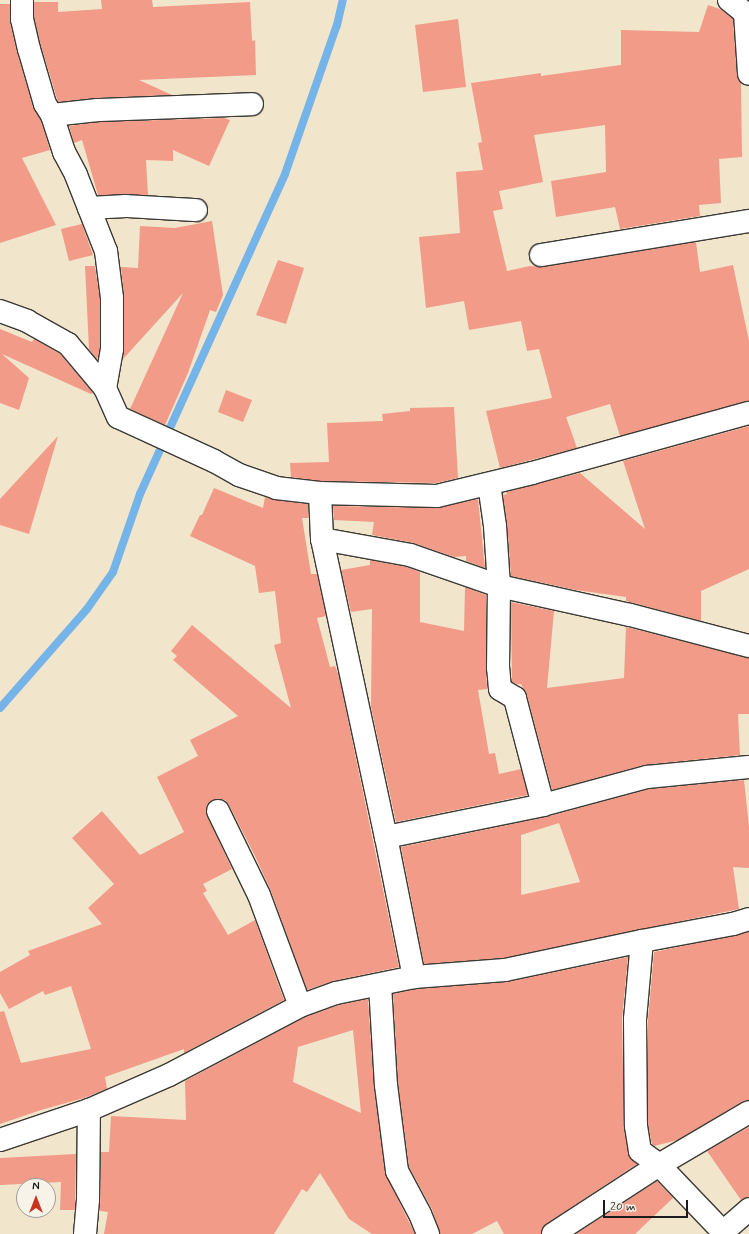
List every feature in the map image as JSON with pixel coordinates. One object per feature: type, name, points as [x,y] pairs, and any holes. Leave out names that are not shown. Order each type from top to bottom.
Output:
[{"type":"street","points":[[22,0],[22,19],[45,104],[52,114],[64,152],[76,175],[106,251],[112,298],[112,350],[105,388]]},
{"type":"street","points":[[741,9],[749,74]]},
{"type":"street","points":[[52,114],[98,110],[252,104]]},
{"type":"street","points":[[88,208],[126,206],[196,210]]},
{"type":"street","points":[[541,255],[749,221]]},
{"type":"street","points":[[0,311],[27,321],[68,344],[105,388],[118,417],[214,461],[239,475],[276,488],[320,493],[438,496],[488,484],[749,413]]},
{"type":"street","points":[[488,484],[495,526],[499,586],[498,668],[500,688],[515,698],[543,805]]},
{"type":"street","points":[[320,493],[322,539],[386,837],[414,977]]},
{"type":"street","points":[[322,539],[410,555],[499,586],[630,615],[749,646]]},
{"type":"street","points":[[386,837],[543,805],[647,777],[749,767]]},
{"type":"street","points":[[218,811],[259,895],[300,1006]]},
{"type":"street","points":[[0,1140],[89,1110],[169,1075],[300,1006],[336,993],[414,977],[505,970],[642,941],[733,924],[749,919]]},
{"type":"street","points":[[642,941],[635,1019],[636,1126],[640,1151],[659,1165],[723,1232],[749,1209]]},
{"type":"street","points":[[380,985],[386,1085],[397,1171],[428,1234]]},
{"type":"street","points":[[85,1234],[88,1200],[89,1110]]},
{"type":"street","points":[[553,1234],[659,1165],[749,1112]]},
{"type":"building","points":[[101,0],[152,0],[153,7],[250,2],[252,41],[255,40],[256,75],[139,80],[172,95],[97,98],[58,102],[34,18],[34,2],[58,2],[58,12],[102,9]]},
{"type":"building","points":[[0,4],[10,4],[10,22],[17,52],[33,107],[41,120],[50,150],[22,158],[56,225],[0,243]]},
{"type":"building","points":[[708,5],[720,9],[733,19],[737,75],[741,83],[742,157],[719,159],[721,203],[699,205],[700,216],[620,229],[615,207],[556,217],[551,181],[606,172],[605,125],[534,135],[543,182],[499,191],[503,209],[493,211],[507,271],[530,266],[543,267],[696,242],[700,272],[733,265],[749,341],[749,401],[620,436],[610,404],[566,417],[577,448],[500,468],[486,411],[552,398],[539,349],[527,351],[521,321],[469,330],[464,301],[426,308],[419,237],[460,233],[456,172],[483,170],[478,143],[482,142],[471,83],[541,73],[541,76],[621,65],[621,30],[699,32]]},
{"type":"building","points":[[458,19],[466,87],[423,92],[415,25]]},
{"type":"building","points":[[224,118],[230,120],[209,166],[173,150],[173,161],[146,160],[148,195],[98,195],[82,140],[74,143],[69,126],[99,122]]},
{"type":"building","points":[[212,221],[223,295],[216,312],[210,310],[188,373],[165,425],[130,409],[183,293],[123,359],[124,298],[121,267],[138,268],[140,226],[175,228]]},
{"type":"building","points":[[82,224],[93,255],[69,261],[61,229]]},
{"type":"building","points":[[278,260],[304,268],[286,324],[256,315]]},
{"type":"building","points":[[85,266],[95,266],[100,299],[100,348],[97,360],[89,349]]},
{"type":"building","points":[[0,329],[32,342],[34,339],[60,354],[93,393],[91,394],[2,354],[29,378],[19,410],[0,403]]},
{"type":"building","points":[[226,390],[252,400],[243,422],[218,412]]},
{"type":"building","points":[[454,407],[458,478],[436,483],[321,481],[291,477],[290,463],[329,462],[327,423],[383,421],[382,414],[410,411],[410,408]]},
{"type":"building","points":[[749,426],[749,569],[701,591],[701,621],[626,601],[626,597],[576,590],[511,576],[503,495],[507,494],[506,492],[580,473],[645,529],[623,461]]},
{"type":"building","points":[[58,436],[29,534],[0,525],[0,499]]},
{"type":"building","points":[[214,488],[263,508],[265,497],[275,500],[308,504],[309,518],[302,518],[311,574],[317,574],[326,616],[317,618],[330,667],[335,666],[339,676],[399,967],[333,981],[307,990],[271,891],[255,856],[229,805],[225,800],[213,800],[207,804],[207,816],[232,869],[203,884],[207,891],[203,893],[228,935],[255,920],[284,1000],[184,1053],[184,1049],[105,1077],[107,1089],[84,1098],[41,1110],[0,1124],[0,1012],[4,1011],[21,1063],[91,1049],[71,986],[45,995],[43,991],[9,1009],[0,993],[0,972],[30,955],[28,951],[102,924],[88,908],[114,884],[72,838],[102,811],[140,855],[184,832],[157,777],[198,756],[190,740],[238,716],[173,660],[177,656],[171,651],[192,625],[291,708],[274,645],[281,643],[275,591],[259,593],[255,566],[190,536],[200,515],[202,515]]},
{"type":"building","points":[[478,499],[485,568],[466,561],[466,556],[454,557],[414,543],[372,535],[374,522],[334,520],[333,506],[437,508]]},
{"type":"building","points":[[370,560],[407,567],[420,572],[420,622],[464,631],[465,587],[486,595],[487,689],[478,690],[489,754],[495,753],[499,774],[521,769],[528,795],[396,822],[371,707],[372,609],[351,612],[341,570],[370,565]]},
{"type":"building","points":[[511,602],[554,611],[547,688],[624,678],[626,627],[749,658],[749,714],[738,714],[740,755],[644,765],[552,790],[527,695],[521,684],[512,682]]},
{"type":"building","points":[[744,780],[749,827],[749,868],[733,867],[739,909],[503,958],[424,964],[401,847],[546,817],[649,789]],"holes":[[[559,823],[580,882],[521,895],[521,835]]]},
{"type":"building","points":[[749,932],[749,1100],[743,1101],[678,1140],[654,1146],[652,1144],[648,1125],[648,1020],[654,952]]},
{"type":"building","points":[[628,957],[622,1019],[624,1126],[628,1153],[637,1164],[546,1224],[542,1228],[541,1234],[504,1234],[497,1221],[472,1234],[440,1234],[432,1209],[409,1167],[398,1084],[393,994],[416,989],[507,982]]},
{"type":"building","points":[[368,999],[374,1086],[385,1173],[415,1234],[372,1234],[349,1219],[320,1173],[307,1192],[302,1189],[274,1234],[104,1234],[108,1212],[100,1211],[101,1152],[109,1152],[111,1116],[186,1120],[185,1081],[305,1017],[339,1005]],"holes":[[[353,1030],[361,1113],[293,1082],[298,1047]]]},
{"type":"building","points":[[749,1127],[749,1197],[741,1200],[707,1151]]},
{"type":"building","points":[[76,1154],[75,1210],[60,1210],[61,1182],[56,1182],[56,1178],[16,1178],[16,1184],[0,1185],[0,1158]]},
{"type":"building","points":[[657,1181],[673,1198],[635,1234],[576,1234]]},
{"type":"waterway","points":[[0,708],[87,609],[113,572],[140,494],[285,174],[337,25],[343,0]]}]
